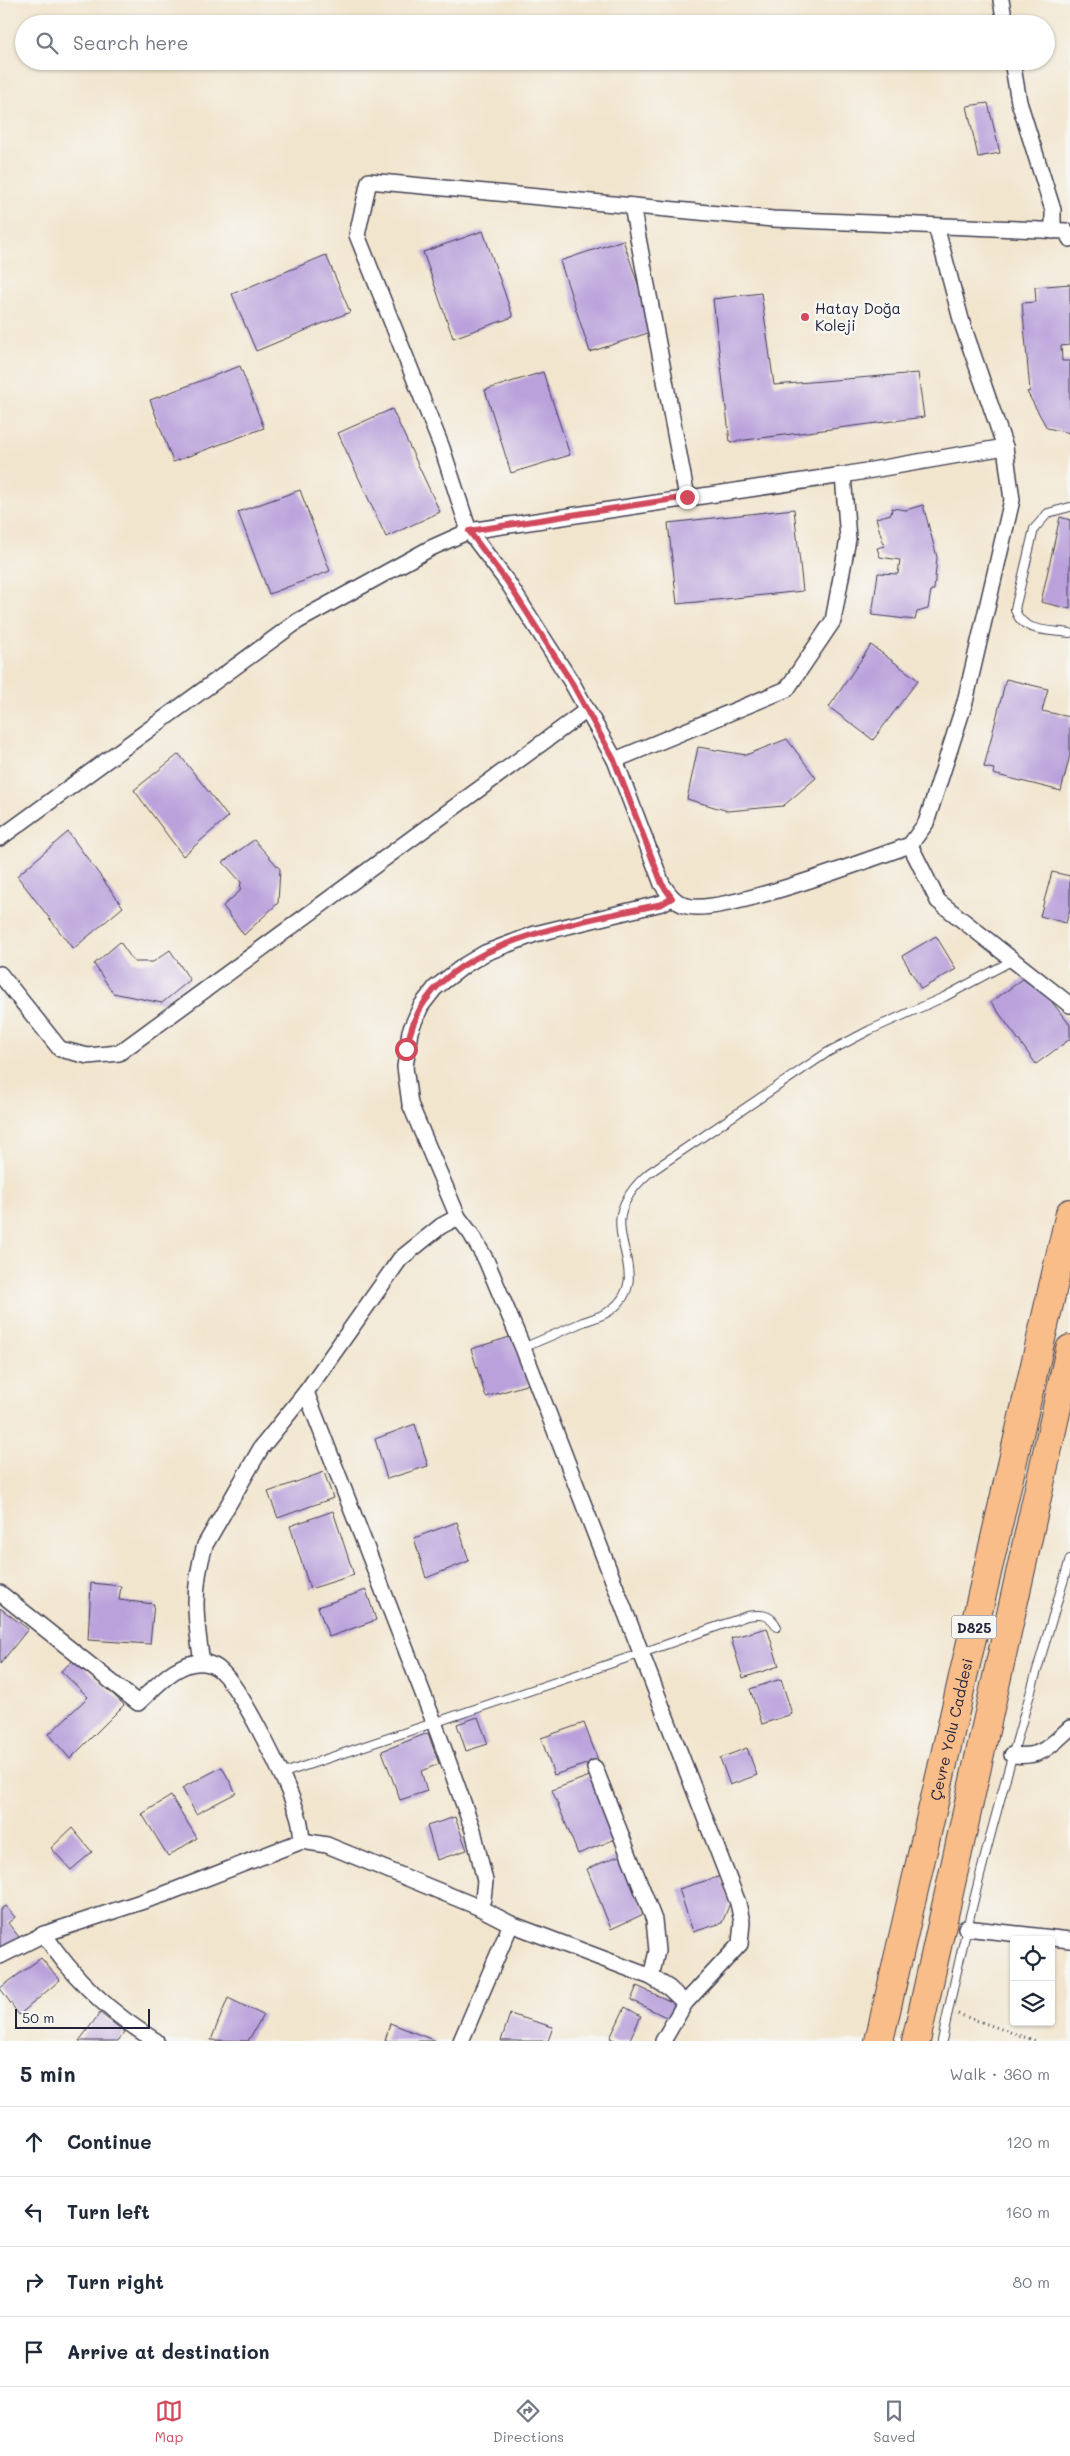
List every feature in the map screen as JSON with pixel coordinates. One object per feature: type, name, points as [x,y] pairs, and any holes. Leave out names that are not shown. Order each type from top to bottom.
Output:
[{"type":"highway","name":"Çevre Yolu Caddesi","points":[[879,2041],[1070,1213]]},
{"type":"highway","name":"D825","points":[[916,2041],[1068,1365]]},
{"type":"street","points":[[1001,0],[1004,15]]},
{"type":"street","points":[[1014,70],[1019,102],[1053,210],[1053,231]]},
{"type":"street","points":[[936,226],[962,323],[1005,447],[1012,500],[965,702],[926,823],[910,845],[803,881],[705,908],[686,906],[672,898],[662,884],[614,760],[587,710],[508,583],[469,531],[442,448],[356,235],[369,181],[773,219],[1053,231],[1066,232],[1070,239]]},
{"type":"street","points":[[632,206],[687,497]]},
{"type":"street","points":[[0,838],[298,622],[431,548],[469,531],[843,475],[1005,447]]},
{"type":"street","points":[[614,760],[787,689],[833,621],[848,539],[843,475]]},
{"type":"street","points":[[0,974],[60,1049],[88,1056],[118,1053],[587,710]]},
{"type":"street","points":[[910,845],[938,900],[1070,1005]]},
{"type":"street","points":[[663,2041],[685,2003],[740,1944],[742,1922],[735,1894],[523,1348],[486,1260],[471,1234],[458,1217],[410,1104],[406,1086],[406,1049],[417,1014],[426,998],[435,988],[465,965],[501,946],[535,934],[662,904],[672,898]]},
{"type":"street","points":[[202,1662],[195,1620],[196,1578],[206,1545],[261,1448],[306,1392],[400,1259],[435,1231],[458,1217]]},
{"type":"street","points":[[306,1392],[434,1722],[473,1830],[483,1873],[485,1891],[478,1907]]},
{"type":"street","points":[[0,1593],[138,1703],[173,1672],[187,1664],[202,1662],[213,1664],[222,1672],[245,1705],[280,1774],[299,1818],[302,1841]]},
{"type":"street","points":[[1012,1755],[1030,1757],[1045,1751],[1070,1728]]},
{"type":"street","points":[[595,1768],[654,1920],[657,1951],[651,1977]]},
{"type":"street","points":[[0,1956],[44,1934],[165,1894],[302,1841],[327,1845],[478,1907],[511,1924],[651,1977],[669,1988],[685,2003]]},
{"type":"street","points":[[461,2041],[511,1924]]},
{"type":"street","points":[[966,1928],[1070,1940]]},
{"type":"street","points":[[44,1934],[77,1978],[132,2027],[156,2041]]},
{"type":"lane","points":[[1070,507],[1048,513],[1034,529],[1015,608],[1019,620],[1030,627],[1070,633]]},
{"type":"lane","points":[[523,1348],[609,1312],[622,1298],[629,1280],[630,1270],[622,1235],[621,1214],[632,1191],[648,1173],[828,1052],[870,1030],[944,997],[1014,959]]},
{"type":"lane","points":[[942,2041],[966,1928],[992,1823],[1070,1559]]},
{"type":"lane","points":[[280,1774],[642,1654],[747,1616],[762,1614],[768,1616],[776,1627]]},
{"type":"path","points":[[948,2011],[1036,2041]]},
{"type":"building","points":[[988,103],[1000,153],[978,157],[967,106]]},
{"type":"building","points":[[483,231],[513,317],[453,338],[423,252]]},
{"type":"building","points":[[623,240],[654,331],[590,352],[560,261]]},
{"type":"building","points":[[326,255],[350,312],[256,351],[232,294]]},
{"type":"building","points":[[1070,284],[1070,345],[1061,346],[1062,361],[1070,361],[1070,433],[1047,428],[1027,392],[1030,391],[1022,303],[1036,302],[1035,287]]},
{"type":"building","points":[[761,293],[774,385],[918,373],[924,417],[730,442],[713,299]]},
{"type":"building","points":[[240,366],[264,428],[173,462],[150,400]]},
{"type":"building","points":[[543,372],[570,455],[511,473],[485,390]]},
{"type":"building","points":[[392,409],[440,512],[386,537],[338,433]]},
{"type":"building","points":[[300,490],[330,571],[269,594],[238,512]]},
{"type":"building","points":[[923,505],[937,557],[934,590],[931,590],[928,609],[917,612],[915,620],[872,615],[878,573],[898,574],[900,560],[880,557],[877,548],[884,546],[876,518],[891,514],[892,508],[906,510]]},
{"type":"building","points":[[794,509],[803,591],[677,604],[668,523]]},
{"type":"building","points":[[1060,517],[1070,520],[1070,609],[1041,602]]},
{"type":"building","points":[[871,645],[918,680],[873,740],[829,707]]},
{"type":"building","points":[[1006,679],[1048,689],[1042,711],[1070,717],[1070,755],[1061,791],[993,774],[994,769],[984,767]]},
{"type":"building","points":[[787,739],[816,778],[783,806],[728,811],[687,799],[698,747],[746,755]]},
{"type":"building","points":[[179,754],[228,817],[183,856],[134,790]]},
{"type":"building","points":[[68,832],[123,907],[73,949],[17,876]]},
{"type":"building","points":[[254,840],[280,869],[278,903],[244,935],[223,906],[240,891],[241,882],[223,862]]},
{"type":"building","points":[[1052,872],[1070,876],[1070,909],[1066,923],[1040,916]]},
{"type":"building","points":[[936,936],[956,969],[921,989],[902,956]]},
{"type":"building","points":[[120,942],[134,962],[153,962],[170,950],[190,980],[162,1003],[113,993],[94,964]]},
{"type":"building","points":[[1030,974],[1070,1025],[1070,1039],[1036,1064],[991,1002]]},
{"type":"building","points":[[513,1336],[529,1384],[486,1397],[471,1349]]},
{"type":"building","points":[[415,1424],[428,1466],[387,1479],[375,1439]]},
{"type":"building","points":[[324,1472],[333,1498],[278,1518],[268,1492]]},
{"type":"building","points":[[333,1511],[354,1575],[310,1589],[290,1526]]},
{"type":"building","points":[[457,1522],[469,1561],[426,1578],[414,1538]]},
{"type":"building","points":[[91,1583],[121,1586],[119,1600],[154,1604],[150,1644],[88,1640]]},
{"type":"building","points":[[366,1590],[376,1620],[329,1637],[318,1607]]},
{"type":"building","points":[[0,1608],[28,1629],[0,1664]]},
{"type":"building","points":[[767,1628],[779,1666],[743,1678],[731,1638]]},
{"type":"building","points":[[76,1658],[124,1705],[70,1759],[49,1734],[88,1697],[61,1671]]},
{"type":"building","points":[[781,1679],[792,1714],[762,1724],[750,1689]]},
{"type":"building","points":[[478,1717],[488,1744],[466,1751],[457,1724]]},
{"type":"building","points":[[584,1723],[598,1760],[554,1775],[541,1738]]},
{"type":"building","points":[[428,1733],[439,1764],[421,1771],[427,1791],[400,1800],[382,1751]]},
{"type":"building","points":[[747,1748],[757,1775],[730,1785],[720,1758]]},
{"type":"building","points":[[222,1767],[236,1793],[196,1814],[182,1788]]},
{"type":"building","points":[[592,1775],[618,1838],[578,1854],[552,1790]]},
{"type":"building","points":[[171,1796],[197,1838],[168,1856],[142,1814]]},
{"type":"building","points":[[455,1817],[467,1850],[437,1860],[427,1826]]},
{"type":"building","points":[[72,1828],[92,1852],[71,1870],[51,1848]]},
{"type":"building","points":[[623,1854],[646,1913],[611,1929],[587,1869]]},
{"type":"building","points":[[721,1876],[730,1903],[722,1923],[693,1932],[679,1889]]},
{"type":"building","points":[[5,1906],[15,1917],[8,1923],[19,1937],[0,1952],[0,1910]]},
{"type":"building","points":[[41,1958],[60,1980],[19,2015],[0,1988]]},
{"type":"building","points":[[637,1986],[676,2004],[670,2019],[631,2000]]},
{"type":"building","points":[[228,1998],[263,2015],[248,2041],[211,2040]]},
{"type":"building","points":[[625,2007],[641,2016],[629,2041],[617,2041],[610,2038]]},
{"type":"building","points":[[100,2013],[125,2032],[118,2041],[79,2041]]},
{"type":"building","points":[[510,2014],[553,2027],[548,2041],[501,2041]]},
{"type":"building","points":[[390,2023],[436,2041],[385,2041]]},
{"type":"place","name":"Hatay Doğa Koleji","points":[[805,317]]},
{"type":"route","points":[[406,1049],[410,1031],[426,998],[446,979],[485,953],[518,939],[662,904],[672,898],[662,884],[614,760],[572,683],[508,583],[469,531],[687,497]]}]
